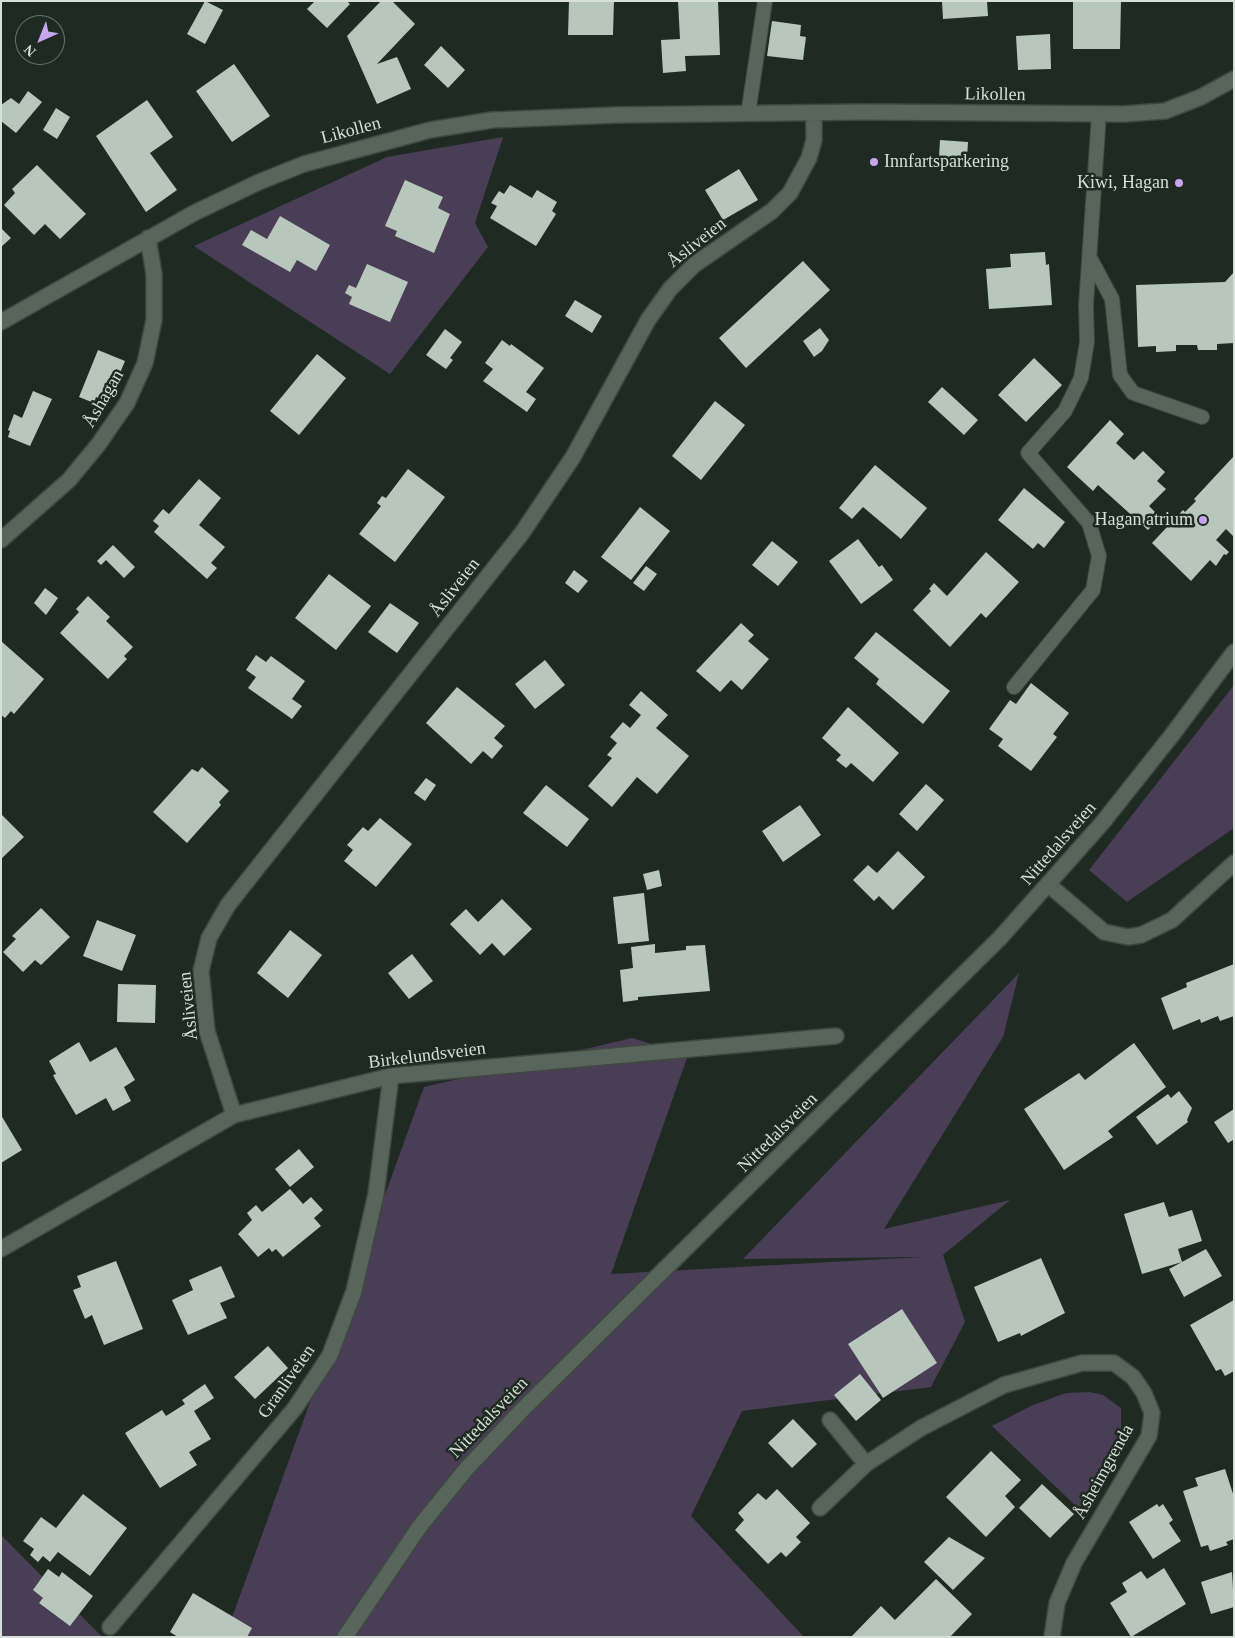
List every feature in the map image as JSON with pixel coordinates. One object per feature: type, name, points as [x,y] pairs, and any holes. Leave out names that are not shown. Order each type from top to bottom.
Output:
[{"type":"street","name":"Likollen","points":[[1,322],[194,213],[304,164],[430,130],[492,120],[616,115],[864,112],[1099,114],[1165,111],[1201,97],[1234,79]]},
{"type":"street","name":"Åsliveien","points":[[234,1115],[207,1031],[202,971],[209,938],[234,897],[522,533],[573,457],[648,320],[670,289],[694,265],[772,211],[790,193],[809,158],[814,140],[814,114]]},
{"type":"street","name":"Åshagan","points":[[1,540],[69,480],[98,445],[127,404],[145,363],[154,320],[154,274],[148,238]]},
{"type":"street","name":"Nittedalsveien","points":[[345,1637],[420,1526],[467,1468],[523,1409],[988,951],[1049,885],[1132,786],[1234,652]]},
{"type":"street","points":[[1049,885],[1104,932],[1116,936],[1141,935],[1172,920],[1234,863]]},
{"type":"street","name":"Birkelundsveien","points":[[1,1249],[234,1115],[391,1076],[836,1036]]},
{"type":"street","name":"Granliveien","points":[[110,1627],[295,1408],[330,1356],[354,1291],[372,1213],[391,1076]]},
{"type":"street","name":"Åsheimgrenda","points":[[820,1508],[866,1464],[922,1428],[1004,1385],[1082,1363],[1114,1363],[1132,1377],[1144,1393],[1152,1413],[1149,1436],[1074,1564],[1057,1603],[1052,1637]]},
{"type":"street","points":[[830,1420],[866,1464]]},
{"type":"lane","points":[[748,114],[765,1]]},
{"type":"lane","points":[[1014,687],[1092,590],[1099,556],[1089,523],[1028,453],[1066,411],[1081,378],[1088,342],[1086,305],[1099,114]]},
{"type":"lane","points":[[1089,257],[1112,299],[1120,375],[1133,393],[1202,417]]},
{"type":"shaded area","points":[[503,137],[475,223],[488,247],[390,374],[194,246],[387,157]]},
{"type":"shaded area","points":[[1234,685],[1234,828],[1127,902],[1089,870]]},
{"type":"shaded area","points":[[1019,973],[1003,1037],[884,1229],[1010,1200],[943,1255],[965,1322],[931,1387],[742,1411],[691,1516],[804,1637],[225,1637],[424,1087],[632,1038],[688,1055],[611,1274],[923,1257],[743,1259]]},
{"type":"shaded area","points":[[1090,1392],[1103,1395],[1121,1408],[1121,1435],[1117,1451],[1079,1509],[992,1426],[1033,1405],[1066,1393]]},
{"type":"shaded area","points":[[1,1535],[102,1637],[1,1637]]},
{"type":"building","points":[[205,1],[223,10],[205,44],[187,34]]},
{"type":"building","points":[[315,1],[347,1],[350,4],[327,28],[307,9]]},
{"type":"building","points":[[381,1],[392,1],[415,24],[377,64],[397,57],[411,89],[377,104],[347,36]]},
{"type":"building","points":[[569,1],[614,1],[613,35],[568,35]]},
{"type":"building","points":[[678,1],[718,1],[720,55],[685,56],[686,71],[663,73],[661,40],[680,39]]},
{"type":"building","points":[[942,1],[987,1],[988,16],[943,19]]},
{"type":"building","points":[[1073,1],[1121,1],[1120,49],[1073,49]]},
{"type":"building","points":[[772,21],[801,25],[800,36],[806,37],[803,60],[767,56]]},
{"type":"building","points":[[1050,34],[1051,69],[1018,70],[1016,36]]},
{"type":"building","points":[[441,46],[465,70],[448,88],[424,65]]},
{"type":"building","points":[[234,64],[270,116],[232,142],[196,91]]},
{"type":"building","points":[[28,91],[42,102],[16,133],[1,121],[1,105],[11,98],[19,104]]},
{"type":"building","points":[[147,100],[173,137],[150,153],[177,190],[146,212],[96,136]]},
{"type":"building","points":[[56,108],[70,117],[57,139],[43,130]]},
{"type":"building","points":[[940,140],[968,142],[967,159],[939,157]]},
{"type":"building","points":[[37,165],[86,214],[60,239],[45,224],[34,235],[4,205],[15,193],[12,189]]},
{"type":"building","points":[[739,169],[758,200],[723,220],[705,190]]},
{"type":"building","points":[[405,180],[443,197],[438,208],[450,214],[434,253],[395,236],[397,231],[385,226]]},
{"type":"building","points":[[510,185],[532,198],[537,190],[557,202],[552,211],[556,214],[536,246],[490,218],[497,206],[491,203],[499,191],[504,194]]},
{"type":"building","points":[[280,216],[330,245],[316,271],[297,260],[290,272],[242,245],[251,230],[267,239]]},
{"type":"building","points":[[1,228],[11,238],[1,247]]},
{"type":"building","points":[[1045,252],[1046,265],[1049,264],[1052,305],[989,309],[986,269],[1011,267],[1010,254]]},
{"type":"building","points":[[803,261],[830,290],[746,368],[719,338]]},
{"type":"building","points":[[367,264],[408,282],[390,322],[349,304],[352,297],[345,293],[349,285],[356,288]]},
{"type":"building","points":[[1234,272],[1234,343],[1217,344],[1217,350],[1198,350],[1197,345],[1176,345],[1176,351],[1156,352],[1156,346],[1138,347],[1136,285],[1225,282]]},
{"type":"building","points":[[575,300],[602,316],[592,333],[565,316]]},
{"type":"building","points":[[820,328],[829,340],[822,351],[814,357],[803,341]]},
{"type":"building","points":[[445,329],[462,342],[450,358],[453,360],[446,369],[426,355]]},
{"type":"building","points":[[502,340],[510,346],[511,344],[544,368],[526,392],[536,399],[527,412],[483,381],[493,369],[485,363]]},
{"type":"building","points":[[98,350],[125,361],[108,402],[96,397],[94,403],[79,397]]},
{"type":"building","points":[[317,354],[346,378],[299,435],[270,411]]},
{"type":"building","points":[[1034,358],[1062,385],[1026,422],[998,395]]},
{"type":"building","points":[[942,387],[978,420],[964,435],[928,402]]},
{"type":"building","points":[[33,391],[52,399],[30,446],[8,437],[10,431],[8,430],[14,414],[22,418]]},
{"type":"building","points":[[715,401],[745,425],[701,480],[672,456]]},
{"type":"building","points":[[1110,420],[1124,434],[1116,443],[1134,460],[1143,451],[1165,472],[1157,481],[1166,489],[1149,506],[1160,517],[1148,530],[1098,485],[1093,491],[1067,467]]},
{"type":"building","name":"Hagan atrium","points":[[1234,456],[1234,537],[1226,529],[1216,540],[1229,552],[1226,555],[1224,554],[1216,566],[1210,560],[1191,581],[1152,543],[1183,510],[1185,512],[1196,501],[1194,499]]},
{"type":"building","points":[[875,465],[927,508],[901,539],[863,507],[852,519],[839,508]]},
{"type":"building","points":[[408,469],[445,497],[395,562],[359,534],[381,506],[377,503],[382,496],[386,498]]},
{"type":"building","points":[[199,479],[221,498],[199,525],[225,547],[211,563],[217,568],[207,579],[154,532],[159,526],[153,521],[163,509],[169,514]]},
{"type":"building","points":[[1024,488],[1065,522],[1044,548],[1038,543],[1033,549],[998,520]]},
{"type":"building","points":[[640,507],[670,531],[631,580],[601,557]]},
{"type":"building","points":[[858,539],[879,567],[882,565],[893,580],[861,604],[829,561]]},
{"type":"building","points":[[772,541],[798,562],[778,586],[752,565]]},
{"type":"building","points":[[113,545],[135,567],[124,578],[106,560],[101,565],[97,561]]},
{"type":"building","points":[[986,552],[1019,582],[986,618],[981,613],[950,647],[913,610],[931,591],[929,589],[934,583],[947,596]]},
{"type":"building","points":[[646,566],[657,574],[644,591],[633,583]]},
{"type":"building","points":[[574,570],[588,581],[578,593],[565,583]]},
{"type":"building","points":[[329,574],[371,606],[336,650],[295,618]]},
{"type":"building","points":[[45,588],[58,598],[46,615],[34,603]]},
{"type":"building","points":[[88,596],[110,617],[106,621],[133,647],[124,656],[127,659],[108,679],[60,633],[79,612],[76,609]]},
{"type":"building","points":[[390,603],[419,623],[397,653],[368,632]]},
{"type":"building","points":[[741,623],[754,635],[748,641],[769,659],[742,690],[731,680],[720,692],[696,671]]},
{"type":"building","points":[[876,632],[950,691],[923,724],[876,684],[879,679],[854,658]]},
{"type":"building","points":[[1,641],[44,679],[14,714],[11,711],[5,718],[1,715]]},
{"type":"building","points":[[256,655],[266,662],[271,656],[305,681],[292,699],[302,706],[292,719],[248,688],[256,677],[246,670]]},
{"type":"building","points":[[545,660],[565,685],[535,709],[515,684]]},
{"type":"building","points":[[1031,683],[1069,713],[1053,734],[1057,737],[1031,771],[998,746],[1003,739],[989,729],[1010,700],[1016,704]]},
{"type":"building","points":[[457,687],[505,726],[494,738],[503,746],[492,759],[483,751],[471,764],[426,723]]},
{"type":"building","points":[[641,691],[668,715],[656,728],[689,756],[657,794],[637,777],[612,807],[588,786],[612,758],[607,755],[617,743],[610,737],[623,722],[630,728],[641,715],[629,705]]},
{"type":"building","points":[[848,707],[899,753],[873,782],[851,763],[846,768],[836,760],[841,755],[822,738]]},
{"type":"building","points":[[202,767],[229,791],[219,802],[221,805],[187,843],[153,812],[192,769],[198,772]]},
{"type":"building","points":[[426,778],[436,785],[425,801],[414,793]]},
{"type":"building","points":[[926,784],[944,800],[917,831],[899,814]]},
{"type":"building","points":[[546,785],[589,819],[567,847],[523,813]]},
{"type":"building","points":[[800,805],[821,835],[783,862],[762,831]]},
{"type":"building","points":[[1,814],[24,837],[1,859]]},
{"type":"building","points":[[380,818],[412,844],[376,887],[344,861],[353,850],[347,845],[363,827],[368,831]]},
{"type":"building","points":[[898,851],[925,877],[893,910],[879,896],[874,901],[853,880],[868,865],[877,873]]},
{"type":"building","points":[[659,870],[662,886],[647,890],[643,874]]},
{"type":"building","points":[[644,893],[649,941],[618,944],[613,897]]},
{"type":"building","points":[[502,899],[532,929],[504,956],[492,943],[480,955],[450,924],[466,909],[478,922]]},
{"type":"building","points":[[41,908],[70,937],[41,965],[35,960],[23,972],[3,952],[16,939],[12,936]]},
{"type":"building","points":[[97,920],[136,935],[122,971],[83,956]]},
{"type":"building","points":[[290,930],[322,955],[288,998],[257,973]]},
{"type":"building","points":[[655,944],[655,953],[686,950],[686,946],[705,945],[710,991],[638,997],[638,1000],[623,1002],[620,970],[633,968],[631,947]]},
{"type":"building","points":[[412,954],[433,981],[409,999],[388,973]]},
{"type":"building","points":[[1234,964],[1234,1016],[1220,1021],[1218,1016],[1201,1023],[1200,1019],[1173,1030],[1161,998],[1187,987],[1186,983]]},
{"type":"building","points":[[118,984],[156,985],[155,1023],[117,1022]]},
{"type":"building","points":[[79,1042],[90,1062],[116,1047],[135,1080],[124,1087],[131,1101],[113,1111],[106,1098],[76,1115],[53,1075],[56,1074],[49,1061]]},
{"type":"building","points":[[1134,1043],[1166,1087],[1108,1131],[1113,1137],[1064,1170],[1024,1109],[1079,1073],[1085,1080]]},
{"type":"building","points":[[1179,1091],[1192,1108],[1187,1120],[1188,1122],[1157,1145],[1136,1117],[1168,1094],[1171,1098]]},
{"type":"building","points":[[1234,1109],[1234,1142],[1233,1140],[1228,1143],[1214,1122]]},
{"type":"building","points":[[1,1115],[22,1150],[1,1163]]},
{"type":"building","points":[[299,1149],[314,1167],[290,1187],[275,1169]]},
{"type":"building","points":[[290,1189],[303,1204],[311,1197],[323,1210],[314,1218],[321,1226],[283,1257],[276,1249],[272,1252],[269,1248],[258,1257],[238,1234],[252,1220],[247,1213],[256,1205],[262,1212]]},
{"type":"building","points":[[1164,1202],[1169,1217],[1192,1210],[1202,1241],[1178,1249],[1182,1262],[1142,1274],[1124,1214]]},
{"type":"building","points":[[1206,1249],[1222,1276],[1184,1297],[1169,1269]]},
{"type":"building","points":[[1041,1258],[1065,1313],[1021,1336],[1020,1333],[998,1342],[974,1287]]},
{"type":"building","points":[[116,1261],[143,1329],[104,1345],[92,1315],[85,1319],[73,1290],[81,1287],[77,1276]]},
{"type":"building","points":[[221,1266],[235,1297],[220,1303],[227,1318],[188,1335],[172,1300],[193,1290],[189,1280]]},
{"type":"building","points":[[1234,1300],[1234,1371],[1225,1376],[1221,1369],[1216,1371],[1190,1325]]},
{"type":"building","points":[[902,1309],[937,1363],[883,1398],[848,1344]]},
{"type":"building","points":[[268,1346],[288,1368],[255,1399],[234,1377]]},
{"type":"building","points":[[860,1374],[881,1400],[856,1421],[834,1395]]},
{"type":"building","points":[[205,1384],[214,1398],[194,1411],[211,1439],[189,1452],[197,1465],[160,1488],[125,1433],[162,1410],[166,1416],[185,1404],[182,1400]]},
{"type":"building","points":[[793,1419],[817,1444],[792,1468],[768,1443]]},
{"type":"building","points":[[991,1451],[1021,1480],[1005,1496],[1015,1507],[986,1537],[946,1497]]},
{"type":"building","points":[[1225,1469],[1234,1497],[1234,1539],[1226,1542],[1228,1545],[1210,1551],[1208,1545],[1201,1547],[1183,1491],[1198,1486],[1195,1478]]},
{"type":"building","points":[[1042,1484],[1074,1514],[1050,1538],[1019,1508]]},
{"type":"building","points":[[777,1489],[810,1523],[796,1537],[801,1542],[786,1557],[781,1552],[768,1564],[735,1530],[744,1520],[738,1513],[758,1493],[766,1500]]},
{"type":"building","points":[[83,1494],[127,1528],[90,1576],[58,1552],[50,1562],[43,1556],[38,1562],[30,1555],[34,1549],[23,1541],[41,1517],[56,1528]]},
{"type":"building","points":[[1157,1504],[1159,1507],[1163,1504],[1173,1520],[1169,1523],[1181,1541],[1153,1559],[1129,1522]]},
{"type":"building","points":[[949,1537],[985,1558],[953,1590],[924,1562]]},
{"type":"building","points":[[1164,1568],[1186,1604],[1131,1637],[1110,1603],[1127,1592],[1122,1583],[1141,1571],[1147,1579]]},
{"type":"building","points":[[48,1569],[59,1577],[62,1572],[93,1596],[70,1626],[39,1603],[43,1598],[33,1590]]},
{"type":"building","points":[[1232,1572],[1234,1607],[1211,1614],[1201,1582]]},
{"type":"building","points":[[936,1579],[972,1614],[950,1637],[851,1637],[881,1606],[895,1620]]},
{"type":"building","points":[[193,1593],[252,1628],[247,1637],[178,1637],[170,1632]]},
{"type":"place","name":"Innfartsparkering","points":[[874,162]]},
{"type":"place","name":"Kiwi, Hagan","points":[[1179,183]]},
{"type":"place","name":"Hagan atrium","points":[[1203,520]]}]
